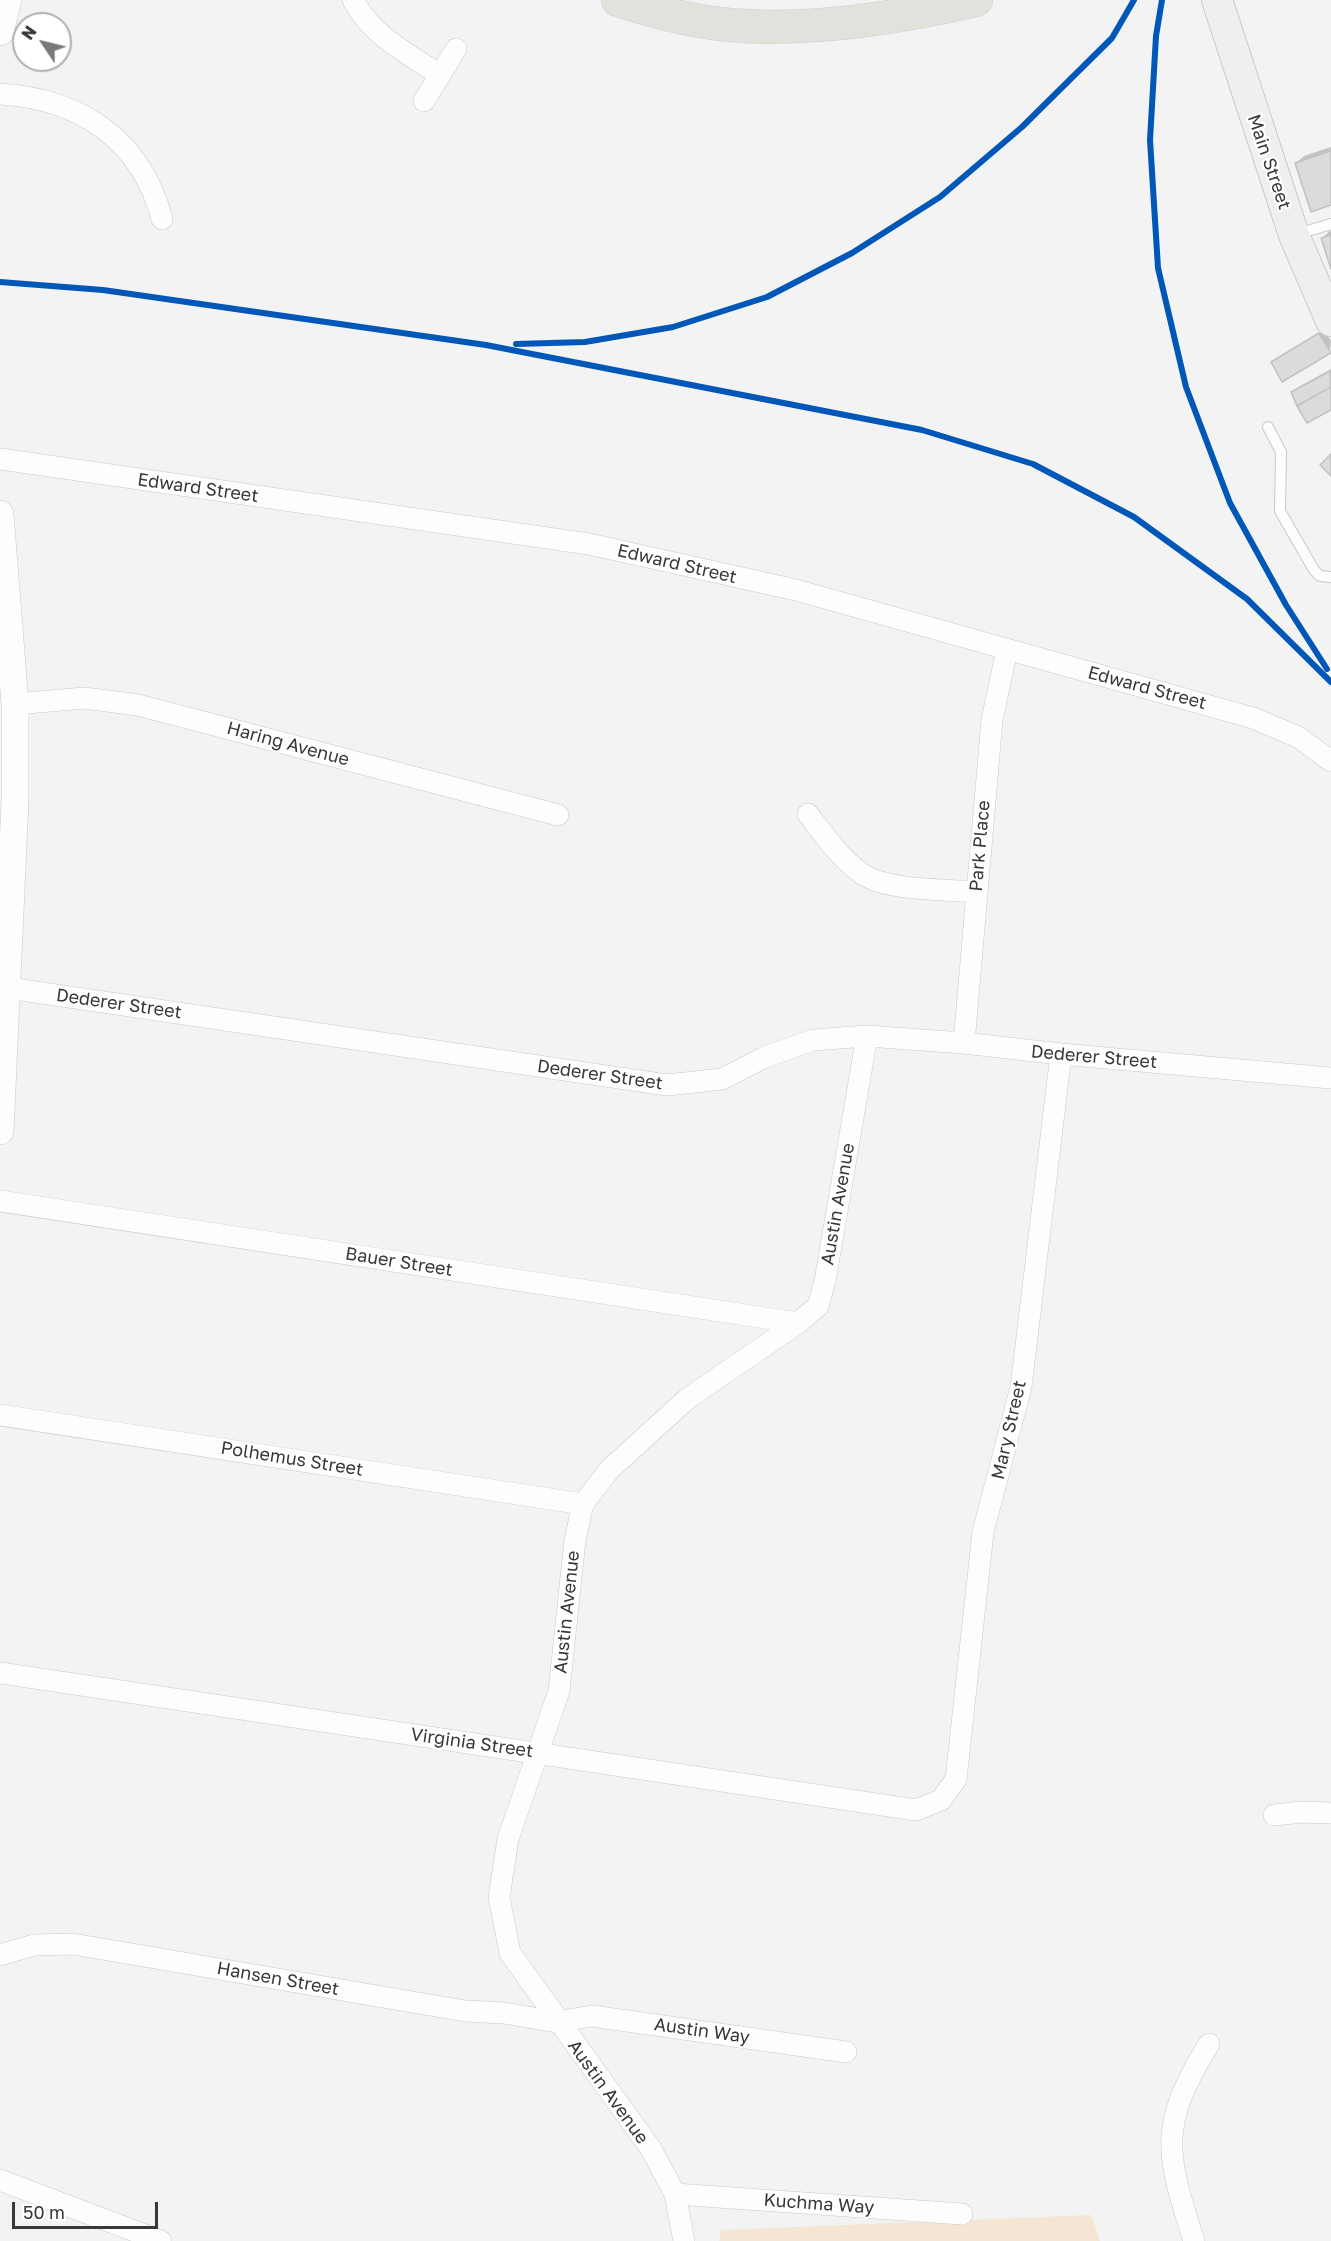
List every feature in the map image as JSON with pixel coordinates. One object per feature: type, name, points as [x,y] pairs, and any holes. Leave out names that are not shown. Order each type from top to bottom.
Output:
[{"type":"main road","points":[[618,0],[691,9],[738,26],[776,26],[842,21],[922,5],[976,0]]},
{"type":"main road","name":"Main Street","points":[[1217,0],[1294,235],[1331,321]]},
{"type":"street","points":[[0,32],[8,0]]},
{"type":"street","points":[[353,0],[367,23],[377,33],[440,75]]},
{"type":"street","points":[[424,101],[456,49]]},
{"type":"street","points":[[0,94],[38,99],[65,108],[92,121],[115,138],[129,150],[145,173],[162,219]]},
{"type":"street","name":"Edward Street","points":[[0,459],[589,544],[796,590],[1007,651],[1253,718],[1298,737],[1331,761]]},
{"type":"street","points":[[0,514],[15,704],[6,886],[8,988],[0,1131]]},
{"type":"street","name":"Park Place","points":[[964,1043],[975,892],[992,720],[1007,651]]},
{"type":"street","name":"Haring Avenue","points":[[15,704],[84,698],[138,705],[558,815]]},
{"type":"street","points":[[808,814],[836,851],[863,875],[891,884],[975,892]]},
{"type":"street","name":"Dederer Street","points":[[8,988],[667,1086],[722,1078],[765,1057],[813,1040],[867,1036],[1331,1078]]},
{"type":"street","name":"Austin Avenue","points":[[684,2241],[675,2194],[651,2149],[557,2022],[510,1953],[499,1897],[508,1839],[559,1691],[575,1540],[583,1504],[609,1470],[687,1399],[798,1323],[818,1306],[825,1281],[867,1036]]},
{"type":"street","name":"Mary Street","points":[[941,1800],[956,1779],[983,1532],[1021,1387],[1060,1054]]},
{"type":"street","name":"Bauer Street","points":[[0,1201],[798,1323]]},
{"type":"street","name":"Polhemus Street","points":[[0,1415],[583,1504]]},
{"type":"street","name":"Virginia Street","points":[[0,1673],[916,1810],[941,1800]]},
{"type":"street","points":[[1274,1815],[1302,1812],[1331,1813]]},
{"type":"street","name":"Hansen Street","points":[[0,1955],[34,1945],[73,1944],[465,2011],[504,2013],[557,2022]]},
{"type":"street","name":"Austin Way","points":[[557,2022],[592,2016],[846,2052]]},
{"type":"street","points":[[1194,2241],[1174,2178],[1170,2132],[1189,2075],[1209,2044]]},
{"type":"street","points":[[0,2180],[161,2241]]},
{"type":"street","name":"Kuchma Way","points":[[675,2194],[962,2214]]},
{"type":"lane","points":[[1294,235],[1331,224]]},
{"type":"lane","points":[[1268,427],[1281,452],[1280,511],[1314,570],[1320,576],[1331,577]]},
{"type":"shaded area","points":[[1091,2215],[1100,2241],[719,2241],[721,2230]]},
{"type":"building","points":[[1331,151],[1331,205],[1311,212],[1295,163]]},
{"type":"building","points":[[1331,235],[1331,269],[1321,238]]},
{"type":"building","points":[[1319,333],[1331,353],[1282,382],[1271,362]]},
{"type":"building","points":[[1330,371],[1331,387],[1297,406],[1291,392]]},
{"type":"building","points":[[1331,387],[1331,410],[1307,423],[1297,406]]},
{"type":"building","points":[[1331,454],[1331,476],[1320,465]]},
{"type":"cycle path","points":[[516,344],[585,342],[673,327],[767,297],[852,253],[940,197],[1022,127],[1112,38],[1134,0]]},
{"type":"cycle path","points":[[1162,0],[1156,36],[1150,140],[1158,268],[1186,387],[1230,503],[1286,605],[1327,669]]},
{"type":"cycle path","points":[[0,282],[103,290],[486,345],[922,430],[1033,464],[1134,517],[1247,599],[1331,682]]}]
